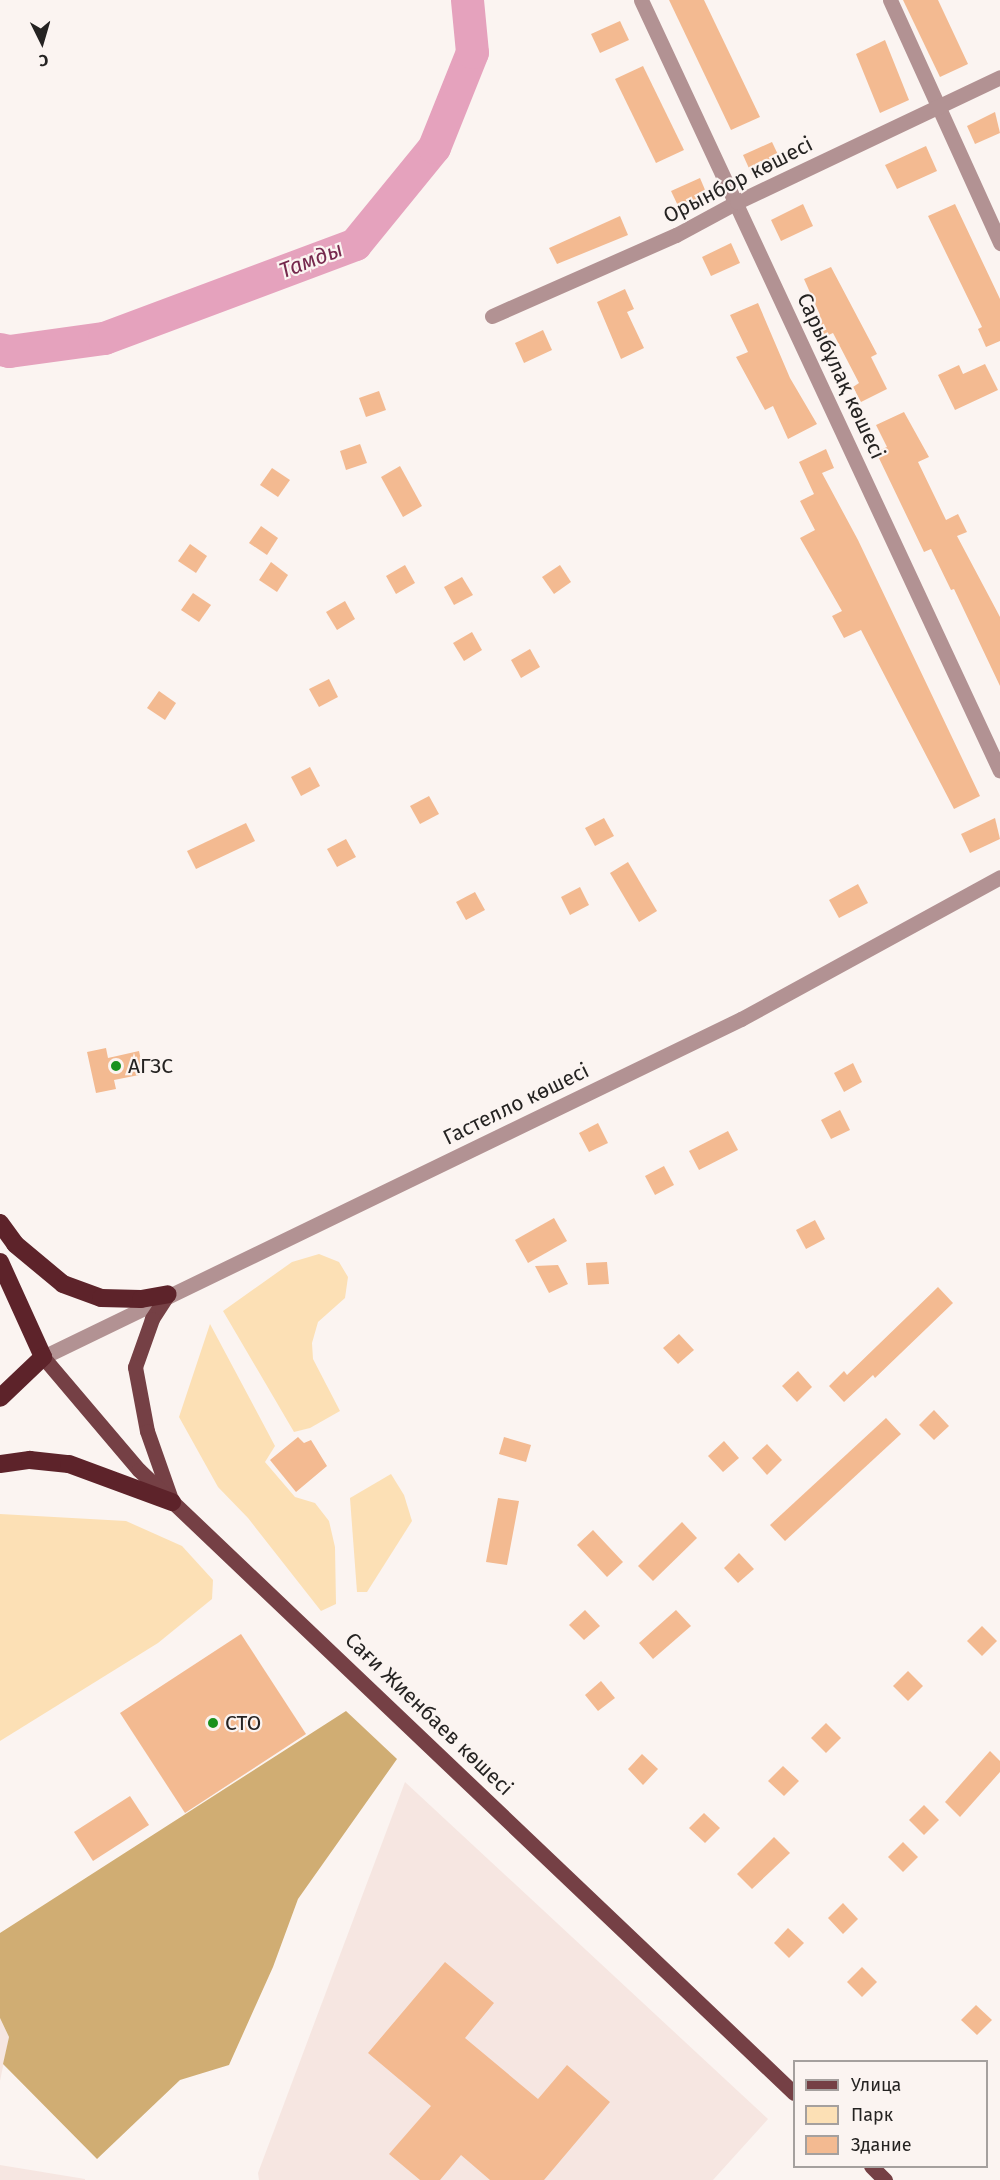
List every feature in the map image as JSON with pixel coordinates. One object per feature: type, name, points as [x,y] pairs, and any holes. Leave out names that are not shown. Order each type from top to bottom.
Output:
[{"type":"highway","points":[[0,1223],[15,1244],[63,1284],[101,1298],[141,1299],[168,1294]]},
{"type":"highway","points":[[0,1262],[44,1357],[0,1398]]},
{"type":"highway","points":[[0,1464],[30,1460],[69,1464],[172,1502]]},
{"type":"main road","points":[[168,1294],[145,1334],[135,1367],[147,1431],[172,1502]]},
{"type":"main road","name":"Сағи Жиенбаев көшесі","points":[[44,1357],[116,1447],[172,1502],[793,2091]]},
{"type":"main road","points":[[873,2168],[885,2180]]},
{"type":"street","name":"Сарыбұлақ көшесі","points":[[640,0],[738,202],[1000,771]]},
{"type":"street","points":[[891,0],[1000,243]]},
{"type":"street","name":"Орынбор көшесі","points":[[492,316],[676,235],[738,202],[1000,77]]},
{"type":"street","name":"Гастелло көшесі","points":[[44,1357],[168,1294],[741,1019],[1000,877]]},
{"type":"shaded area","points":[[346,1711],[397,1759],[298,1899],[273,1967],[229,2065],[180,2080],[97,2159],[3,2064],[9,2037],[0,2018],[0,1933]]},
{"type":"shaded area","points":[[405,1782],[768,2119],[713,2180],[259,2180],[258,2173]]},
{"type":"shaded area","points":[[0,2018],[9,2037],[0,2081]]},
{"type":"shaded area","points":[[0,2165],[85,2179],[85,2180],[0,2180]]},
{"type":"green space","points":[[319,1254],[339,1262],[348,1277],[345,1298],[318,1322],[312,1343],[313,1359],[340,1411],[310,1428],[294,1432],[223,1311],[292,1262]]},
{"type":"green space","points":[[210,1324],[275,1446],[265,1462],[295,1497],[315,1503],[329,1521],[335,1547],[336,1604],[321,1611],[248,1518],[218,1487],[179,1417]]},
{"type":"green space","points":[[391,1474],[404,1495],[412,1521],[367,1592],[357,1592],[350,1498]]},
{"type":"green space","points":[[0,1514],[126,1521],[182,1546],[213,1580],[212,1599],[158,1643],[0,1741]]},
{"type":"building","points":[[669,0],[704,0],[760,117],[731,130]]},
{"type":"building","points":[[903,0],[938,0],[968,64],[940,77]]},
{"type":"building","points":[[620,21],[629,40],[600,53],[591,34]]},
{"type":"building","points":[[885,40],[909,100],[880,113],[856,54]]},
{"type":"building","points":[[643,66],[684,150],[656,163],[615,79]]},
{"type":"building","points":[[995,112],[1000,133],[975,144],[967,126]]},
{"type":"building","points":[[772,142],[781,161],[752,175],[743,155]]},
{"type":"building","points":[[926,146],[937,171],[897,189],[885,165]]},
{"type":"building","points":[[700,178],[708,197],[680,210],[671,191]]},
{"type":"building","points":[[803,204],[813,226],[781,241],[771,220]]},
{"type":"building","points":[[955,204],[1000,299],[1000,341],[986,347],[978,329],[982,327],[928,216]]},
{"type":"building","points":[[620,216],[628,235],[557,264],[549,248]]},
{"type":"building","points":[[731,243],[740,263],[711,276],[702,257]]},
{"type":"building","points":[[831,267],[877,354],[871,357],[887,389],[861,402],[853,387],[859,383],[833,333],[824,337],[815,317],[820,315],[804,279]]},
{"type":"building","points":[[625,289],[634,309],[627,312],[644,348],[621,359],[597,302]]},
{"type":"building","points":[[758,303],[790,378],[817,424],[788,439],[773,406],[765,410],[736,357],[748,352],[730,315]]},
{"type":"building","points":[[543,330],[552,350],[524,363],[515,343]]},
{"type":"building","points":[[985,364],[998,390],[955,410],[938,375],[959,365],[963,374]]},
{"type":"building","points":[[379,391],[386,410],[366,417],[359,398]]},
{"type":"building","points":[[904,412],[929,457],[918,462],[946,520],[958,514],[967,532],[957,536],[1000,617],[1000,686],[954,589],[951,590],[931,549],[924,552],[876,452],[887,447],[876,425]]},
{"type":"building","points":[[360,444],[367,463],[346,470],[340,451]]},
{"type":"building","points":[[826,449],[834,468],[822,473],[858,540],[980,796],[954,809],[861,630],[844,638],[832,616],[842,611],[800,538],[815,530],[800,501],[814,494],[799,462]]},
{"type":"building","points":[[400,466],[422,506],[403,517],[381,477]]},
{"type":"building","points":[[272,468],[290,480],[278,497],[260,485]]},
{"type":"building","points":[[261,526],[278,538],[267,555],[249,543]]},
{"type":"building","points":[[190,544],[207,556],[196,573],[178,561]]},
{"type":"building","points":[[271,562],[288,575],[277,592],[259,580]]},
{"type":"building","points":[[405,565],[415,583],[396,594],[386,576]]},
{"type":"building","points":[[560,565],[571,582],[554,594],[542,577]]},
{"type":"building","points":[[462,577],[473,595],[454,605],[444,587]]},
{"type":"building","points":[[193,593],[211,605],[199,622],[181,610]]},
{"type":"building","points":[[345,601],[355,619],[337,630],[326,612]]},
{"type":"building","points":[[472,632],[482,650],[464,661],[453,643]]},
{"type":"building","points":[[530,649],[540,667],[521,678],[511,660]]},
{"type":"building","points":[[329,679],[338,697],[319,707],[309,689]]},
{"type":"building","points":[[159,691],[176,703],[165,720],[147,708]]},
{"type":"building","points":[[310,767],[320,786],[301,796],[291,777]]},
{"type":"building","points":[[429,796],[439,814],[420,824],[410,806]]},
{"type":"building","points":[[604,818],[614,836],[595,846],[585,828]]},
{"type":"building","points":[[995,818],[1000,839],[970,853],[961,834]]},
{"type":"building","points":[[246,823],[255,841],[196,869],[187,851]]},
{"type":"building","points":[[346,839],[356,857],[337,867],[327,849]]},
{"type":"building","points":[[628,862],[657,911],[639,922],[610,873]]},
{"type":"building","points":[[858,884],[868,903],[839,918],[829,900]]},
{"type":"building","points":[[580,887],[589,905],[570,915],[561,897]]},
{"type":"building","points":[[475,892],[485,910],[466,920],[456,902]]},
{"type":"building","name":"АГЗС","points":[[106,1048],[108,1058],[139,1051],[144,1074],[114,1080],[116,1089],[96,1093],[87,1052]]},
{"type":"building","points":[[853,1063],[862,1082],[844,1092],[834,1073]]},
{"type":"building","points":[[840,1110],[850,1130],[831,1139],[821,1120]]},
{"type":"building","points":[[598,1123],[608,1143],[589,1152],[579,1133]]},
{"type":"building","points":[[728,1131],[738,1150],[699,1170],[689,1151]]},
{"type":"building","points":[[664,1166],[674,1185],[655,1195],[645,1176]]},
{"type":"building","points":[[554,1218],[567,1241],[528,1263],[515,1240]]},
{"type":"building","points":[[815,1220],[825,1239],[806,1249],[796,1230]]},
{"type":"building","points":[[607,1262],[609,1284],[588,1285],[586,1263]]},
{"type":"building","points":[[558,1265],[568,1284],[549,1293],[535,1266]]},
{"type":"building","points":[[938,1287],[953,1303],[875,1378],[873,1375],[844,1402],[829,1386],[844,1371],[847,1375]]},
{"type":"building","points":[[679,1334],[694,1350],[678,1364],[663,1348]]},
{"type":"building","points":[[798,1371],[812,1387],[797,1402],[782,1386]]},
{"type":"building","points":[[934,1410],[949,1426],[934,1440],[919,1425]]},
{"type":"building","points":[[886,1418],[901,1434],[785,1541],[770,1525]]},
{"type":"building","points":[[298,1437],[304,1443],[311,1440],[327,1466],[296,1492],[270,1460]]},
{"type":"building","points":[[504,1437],[531,1445],[526,1462],[499,1454]]},
{"type":"building","points":[[724,1441],[739,1458],[723,1472],[708,1456]]},
{"type":"building","points":[[767,1444],[782,1460],[767,1475],[752,1458]]},
{"type":"building","points":[[498,1498],[519,1501],[507,1565],[486,1562]]},
{"type":"building","points":[[682,1522],[697,1538],[653,1581],[638,1566]]},
{"type":"building","points":[[593,1530],[623,1562],[607,1577],[577,1545]]},
{"type":"building","points":[[739,1553],[754,1569],[738,1583],[724,1568]]},
{"type":"building","points":[[585,1610],[600,1626],[584,1640],[569,1625]]},
{"type":"building","points":[[676,1610],[691,1626],[653,1659],[639,1643]]},
{"type":"building","points":[[982,1626],[997,1641],[982,1656],[967,1641]]},
{"type":"building","name":"СТО","points":[[241,1634],[306,1734],[185,1813],[120,1713]]},
{"type":"building","points":[[908,1671],[923,1686],[908,1701],[893,1686]]},
{"type":"building","points":[[601,1681],[615,1698],[598,1711],[585,1695]]},
{"type":"building","points":[[826,1723],[841,1738],[826,1753],[811,1738]]},
{"type":"building","points":[[990,1751],[1000,1761],[1000,1772],[960,1817],[945,1802]]},
{"type":"building","points":[[642,1754],[658,1769],[643,1785],[628,1769]]},
{"type":"building","points":[[783,1766],[799,1781],[784,1796],[768,1781]]},
{"type":"building","points":[[130,1796],[149,1825],[93,1861],[74,1832]]},
{"type":"building","points":[[924,1805],[939,1820],[924,1835],[909,1820]]},
{"type":"building","points":[[704,1813],[720,1828],[705,1843],[689,1828]]},
{"type":"building","points":[[774,1837],[790,1853],[752,1889],[737,1874]]},
{"type":"building","points":[[903,1842],[918,1857],[903,1872],[888,1857]]},
{"type":"building","points":[[843,1903],[858,1919],[843,1934],[828,1918]]},
{"type":"building","points":[[788,1928],[804,1943],[789,1958],[774,1943]]},
{"type":"building","points":[[445,1962],[494,2003],[465,2038],[538,2099],[567,2065],[610,2102],[544,2180],[490,2180],[461,2155],[440,2180],[420,2180],[389,2154],[431,2106],[368,2053]]},
{"type":"building","points":[[862,1967],[877,1982],[862,1997],[847,1982]]},
{"type":"building","points":[[976,2005],[992,2020],[977,2035],[961,2020]]},
{"type":"waterway","name":"Тамды","points":[[0,349],[9,351],[104,338],[355,244],[434,147],[472,52],[467,0]]},
{"type":"place","name":"АГЗС","points":[[116,1066]]},
{"type":"place","name":"СТО","points":[[213,1723]]}]
